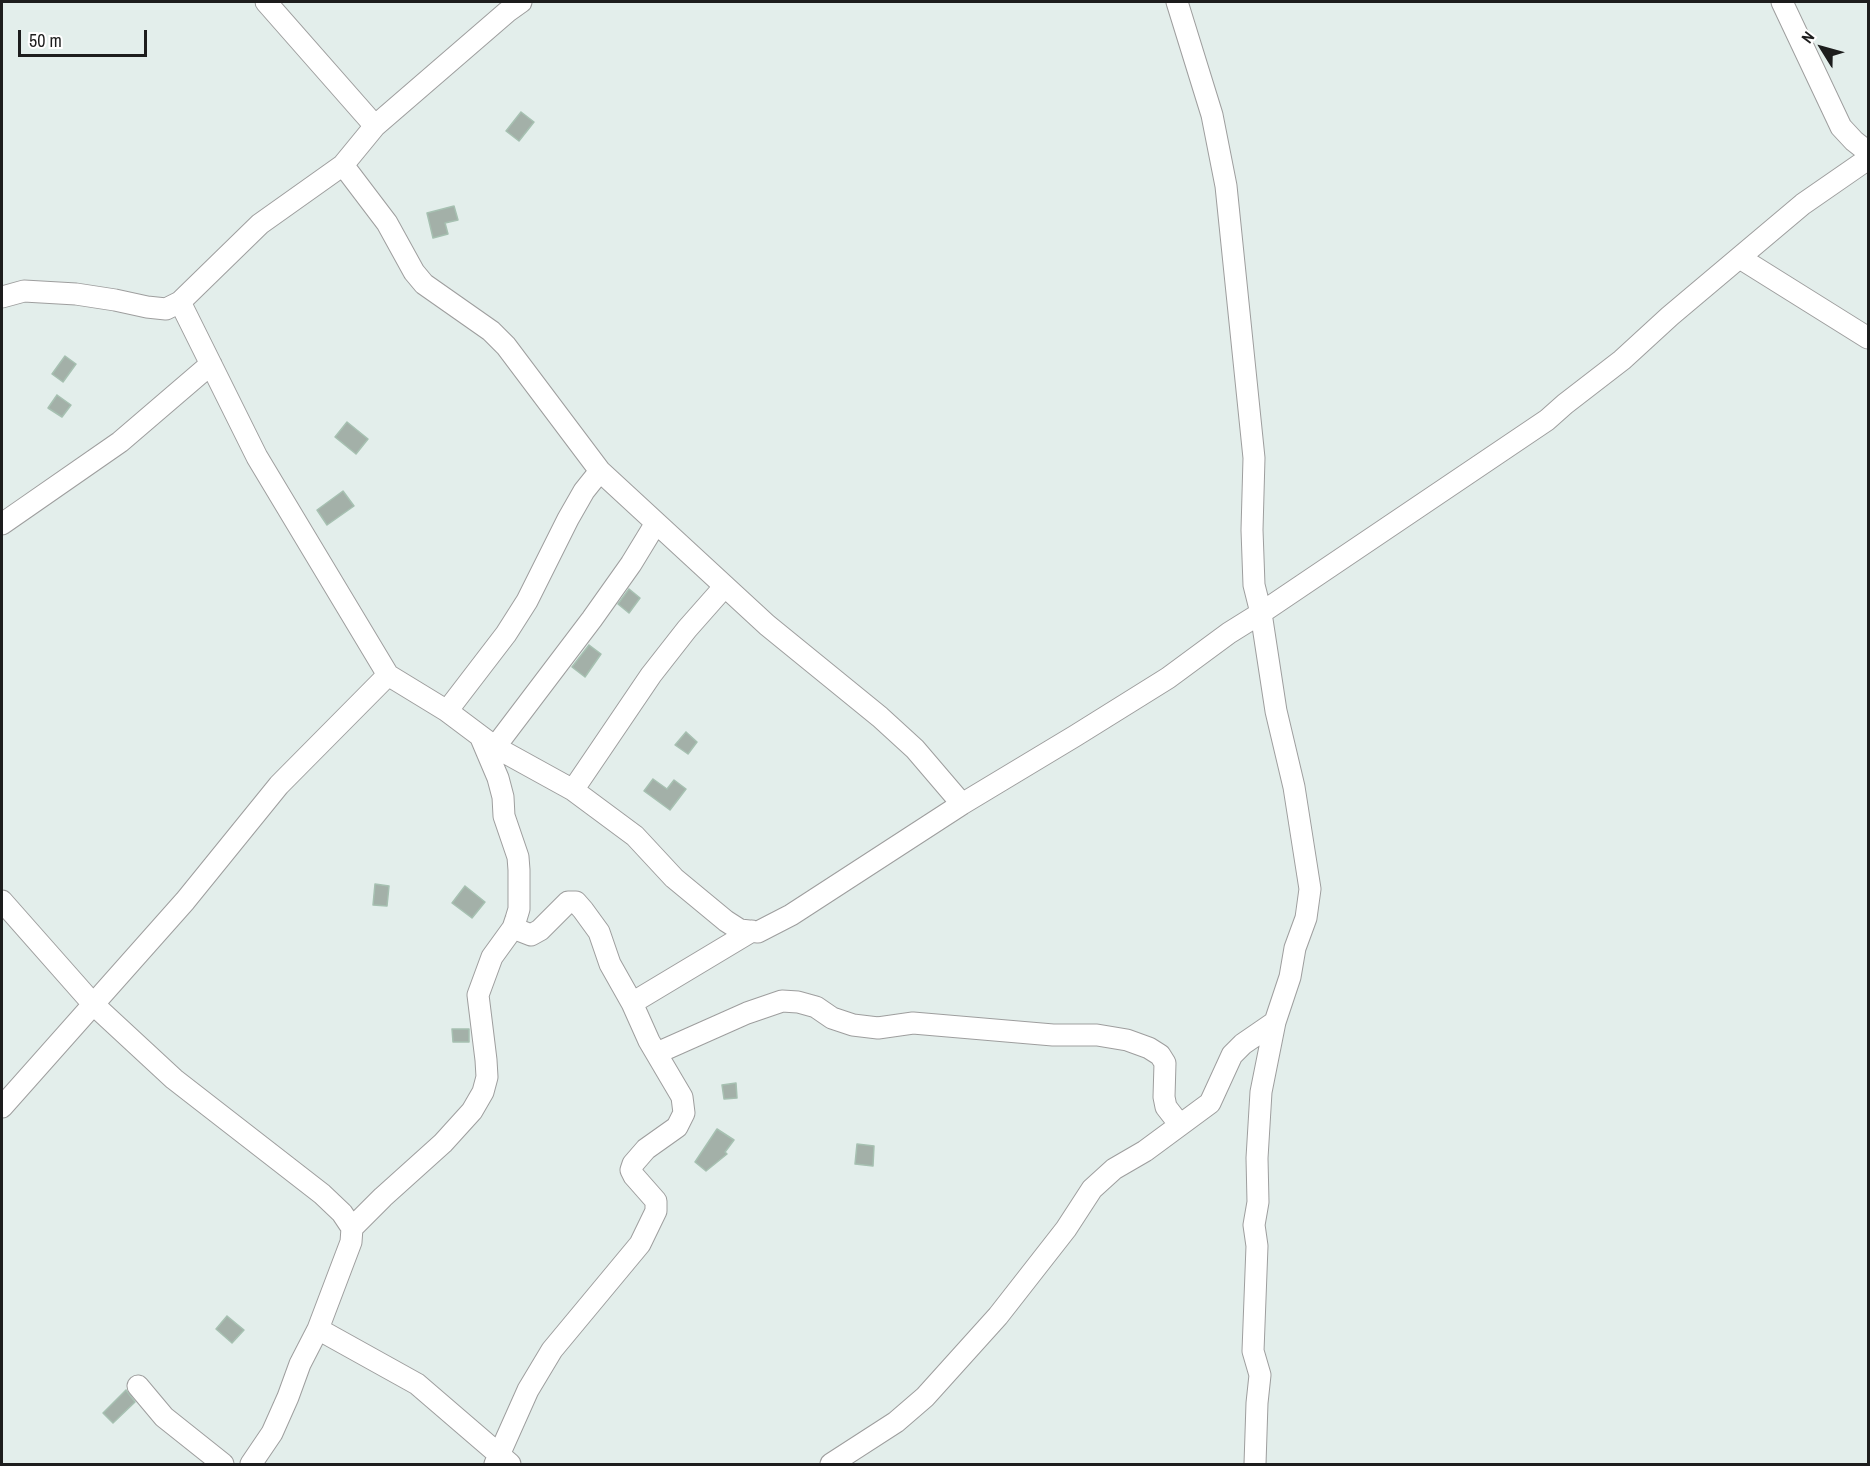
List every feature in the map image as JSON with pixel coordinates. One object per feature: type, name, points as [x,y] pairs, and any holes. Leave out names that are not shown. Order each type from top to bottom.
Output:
[{"type":"street","points":[[266,2],[375,126]]},
{"type":"street","points":[[2,297],[24,291],[76,294],[166,309],[180,302],[260,225],[343,165],[375,126],[507,12],[522,2]]},
{"type":"street","points":[[1177,2],[1212,115],[1226,186],[1254,458],[1252,530],[1254,585],[1261,613],[1276,711],[1294,787],[1310,889],[1306,918],[1295,948],[1290,977],[1275,1022],[1261,1092],[1257,1158],[1258,1202],[1254,1225],[1257,1246],[1253,1351],[1260,1375],[1255,1464]]},
{"type":"street","points":[[1782,2],[1841,127],[1869,152]]},
{"type":"street","points":[[180,302],[257,456],[388,675],[447,711],[488,742],[573,790],[635,836],[674,878],[709,908],[740,930],[758,932],[791,915],[962,804],[1168,678],[1229,633],[1547,420],[1564,404],[1623,360],[1670,316],[1803,204],[1869,159]]},
{"type":"street","points":[[343,165],[387,223],[423,284],[491,331],[506,346],[600,471],[767,625],[880,717],[915,749],[962,804]]},
{"type":"street","points":[[1740,258],[1869,338]]},
{"type":"street","points":[[2,524],[120,442],[212,364]]},
{"type":"street","points":[[447,711],[506,634],[584,491],[600,471]]},
{"type":"street","points":[[488,742],[592,619],[631,564],[656,523]]},
{"type":"street","points":[[573,790],[651,675],[725,586]]},
{"type":"street","points":[[2,1107],[185,901],[279,784],[388,675]]},
{"type":"street","points":[[352,1228],[443,1143],[472,1111],[483,1092],[487,1077],[478,995],[492,957],[513,928],[519,909],[518,857],[506,824],[498,778],[488,742]]},
{"type":"street","points":[[2,901],[93,1004],[174,1079],[322,1194],[342,1213],[352,1228],[351,1242],[318,1329],[300,1364],[272,1433],[251,1464]]},
{"type":"street","points":[[318,1329],[417,1384],[502,1461],[528,1390],[552,1350],[640,1244],[656,1210],[656,1201],[631,1170],[633,1164],[646,1149],[677,1127],[684,1113],[682,1097],[610,964],[591,919],[576,902],[567,902],[536,934],[531,935],[513,928]]},
{"type":"street","points":[[632,1003],[752,931]]},
{"type":"street","points":[[657,1053],[747,1013],[782,1001],[816,1006],[832,1018],[853,1025],[878,1028],[913,1023],[1053,1035],[1097,1035],[1127,1040],[1149,1048],[1160,1055],[1165,1063],[1166,1107],[1180,1125]]},
{"type":"street","points":[[831,1464],[896,1422],[925,1396],[998,1316],[1066,1229],[1092,1189],[1114,1169],[1145,1151],[1210,1103],[1232,1055],[1243,1044],[1275,1022]]},
{"type":"street","points":[[138,1386],[164,1417],[223,1464]]},
{"type":"building","points":[[521,112],[534,122],[519,141],[506,131]]},
{"type":"building","points":[[454,206],[458,220],[445,223],[448,234],[433,238],[427,213]]},
{"type":"building","points":[[65,356],[76,364],[63,382],[52,374]]},
{"type":"building","points":[[57,395],[71,405],[62,417],[48,408]]},
{"type":"building","points":[[347,422],[368,439],[356,454],[335,437]]},
{"type":"building","points":[[343,491],[354,506],[327,525],[317,510]]},
{"type":"building","points":[[629,589],[640,598],[629,613],[618,604]]},
{"type":"building","points":[[589,645],[601,654],[585,677],[572,667]]},
{"type":"building","points":[[686,732],[697,742],[688,754],[675,745]]},
{"type":"building","points":[[653,779],[667,789],[674,780],[686,789],[670,810],[644,791]]},
{"type":"building","points":[[375,884],[389,886],[387,906],[373,905]]},
{"type":"building","points":[[465,886],[485,902],[472,918],[452,903]]},
{"type":"building","points":[[452,1029],[469,1029],[469,1042],[453,1042]]},
{"type":"building","points":[[736,1083],[737,1098],[724,1099],[722,1085]]},
{"type":"building","points":[[717,1129],[734,1140],[725,1152],[727,1154],[706,1171],[695,1162]]},
{"type":"building","points":[[857,1144],[874,1146],[873,1166],[855,1164]]},
{"type":"building","points":[[227,1316],[244,1330],[232,1343],[216,1329]]},
{"type":"building","points":[[126,1390],[135,1402],[113,1423],[103,1413]]}]
